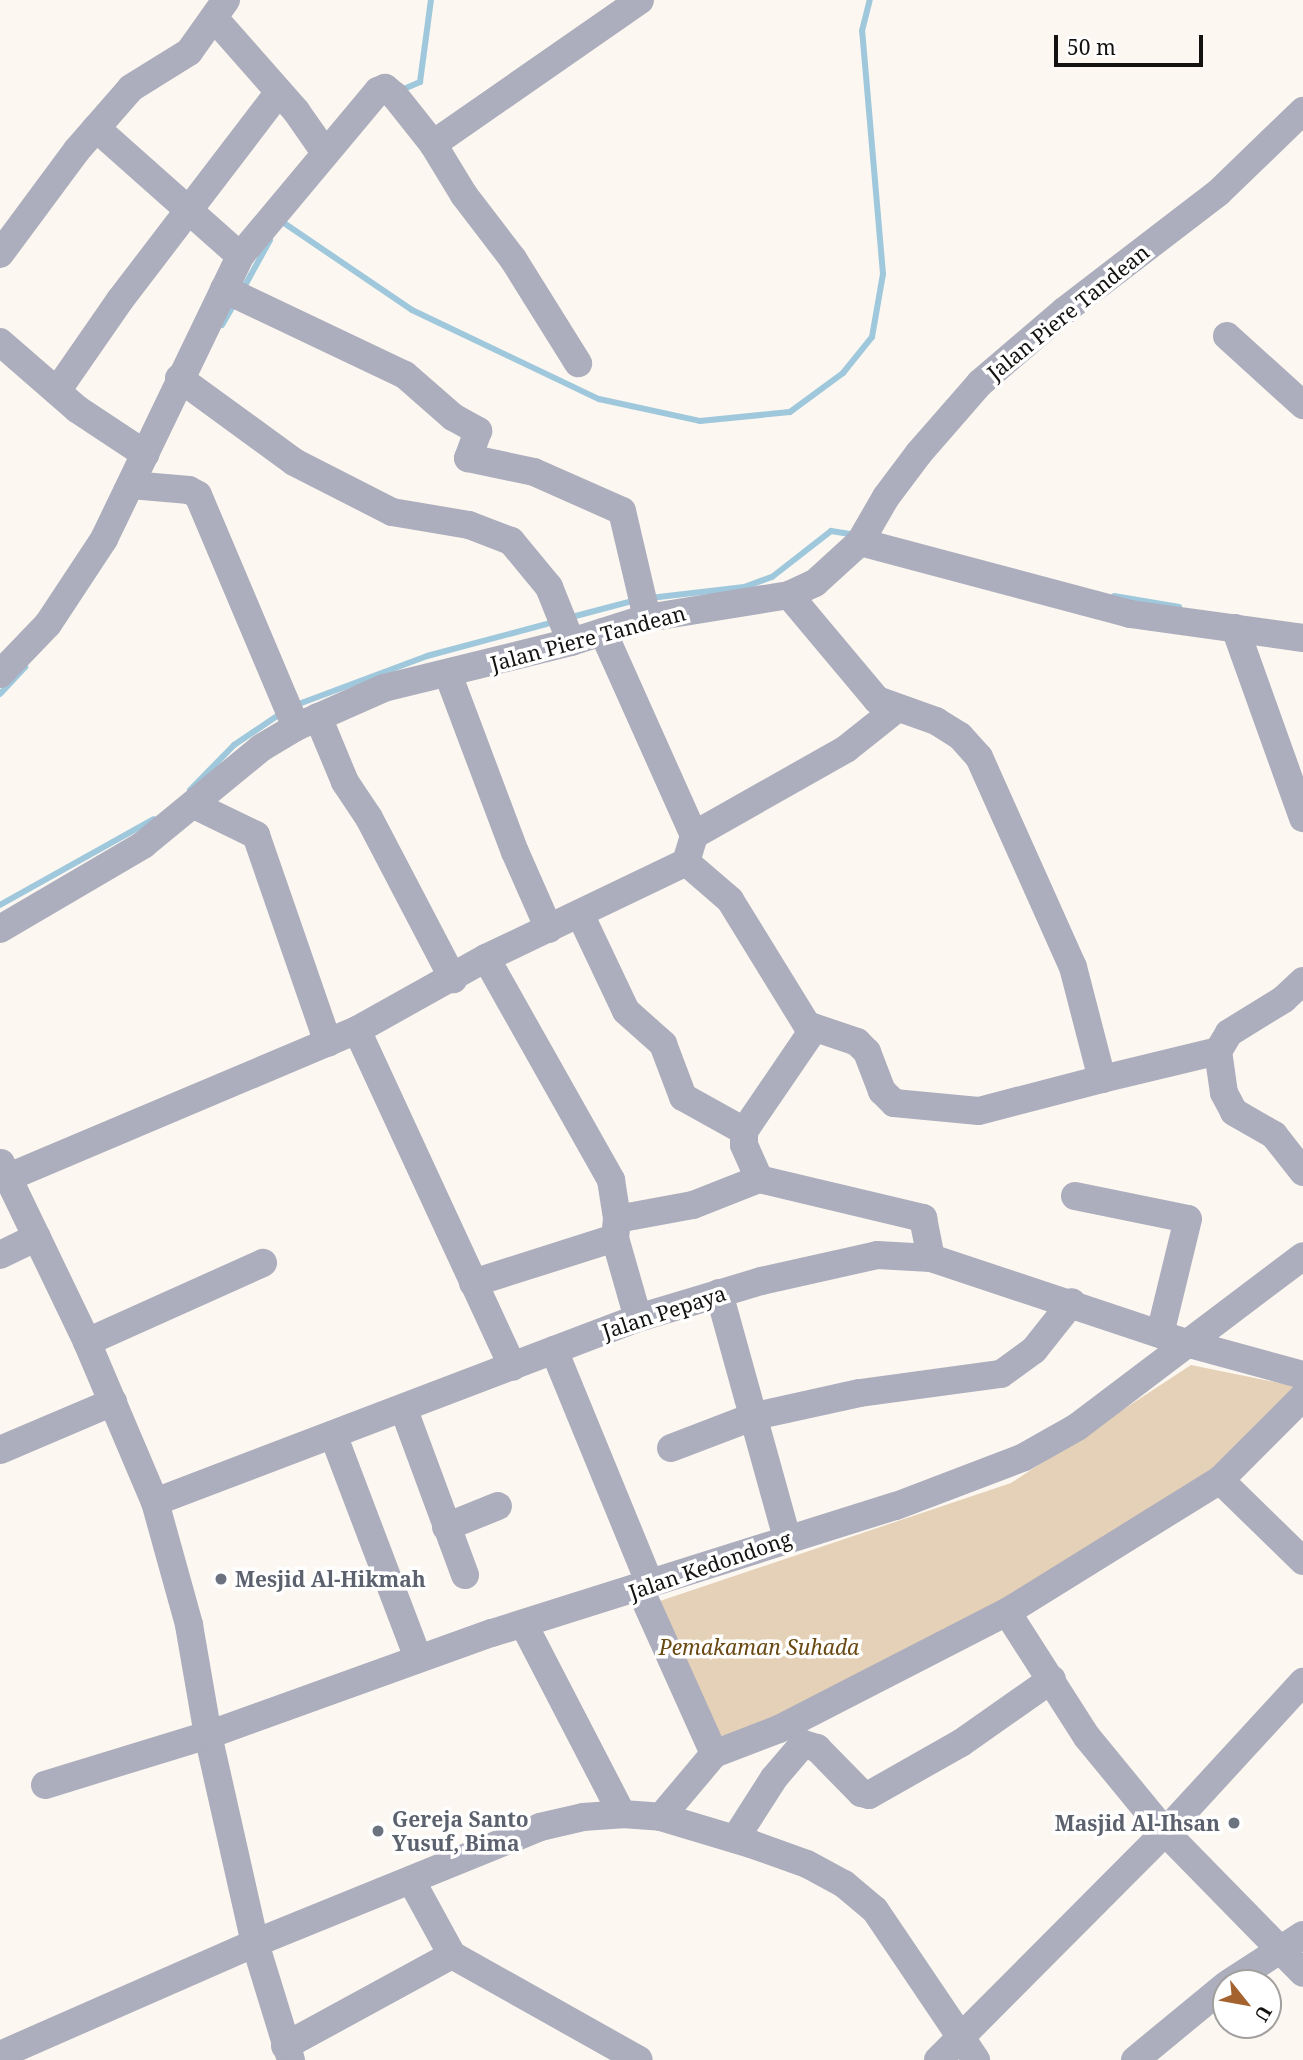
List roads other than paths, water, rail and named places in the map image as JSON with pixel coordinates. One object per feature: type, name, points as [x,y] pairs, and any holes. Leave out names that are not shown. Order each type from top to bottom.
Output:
[{"type":"street","points":[[433,144],[640,0]]},
{"type":"street","points":[[0,254],[96,128],[131,88],[189,52],[220,10],[324,151]]},
{"type":"street","points":[[2,668],[48,624],[104,539],[179,378],[240,257],[324,151],[361,108],[385,88],[433,144],[464,195],[513,259],[578,363]]},
{"type":"street","points":[[57,391],[188,210],[279,92]]},
{"type":"street","name":"Jalan Piere Tandean","points":[[0,929],[144,845],[194,806],[297,716],[384,688],[448,674],[570,637],[603,632],[647,618],[789,595],[815,583],[865,534],[919,453],[980,383],[1064,311],[1219,192],[1303,111]]},
{"type":"street","points":[[96,128],[240,257]]},
{"type":"street","points":[[224,289],[405,375],[453,417],[478,431],[468,458],[534,472],[622,511],[647,618]]},
{"type":"street","points":[[1227,336],[1303,405]]},
{"type":"street","points":[[0,342],[57,391],[145,454]]},
{"type":"street","points":[[179,378],[294,462],[392,512],[469,525],[511,541],[538,570],[558,604],[570,637]]},
{"type":"street","points":[[131,485],[189,490],[198,495],[297,716],[369,818],[453,979]]},
{"type":"street","points":[[865,534],[1130,614],[1303,638]]},
{"type":"street","points":[[789,595],[877,700],[895,709],[936,721],[960,736],[979,757],[1073,967],[1102,1079]]},
{"type":"street","points":[[1235,628],[1303,818]]},
{"type":"street","points":[[603,632],[690,848],[730,900],[813,1030],[857,1042],[867,1052],[882,1091],[905,1107],[979,1111],[1218,1051]]},
{"type":"street","points":[[448,674],[515,852],[549,929]]},
{"type":"street","points":[[452,1955],[288,2053],[254,1944],[208,1735],[189,1625],[155,1502],[87,1342],[4,1169],[357,1031],[486,958],[580,914],[846,749],[895,709]]},
{"type":"street","points":[[194,806],[256,835],[328,1043]]},
{"type":"street","points":[[580,914],[626,1011],[663,1044],[683,1097],[744,1131]]},
{"type":"street","points":[[486,958],[591,1137],[611,1180],[616,1229],[638,1318]]},
{"type":"street","points":[[1303,981],[1284,999],[1229,1033],[1218,1051],[1224,1093],[1234,1112],[1274,1135],[1303,1172]]},
{"type":"street","points":[[759,1179],[744,1145],[744,1131],[813,1030]]},
{"type":"street","points":[[357,1031],[513,1367]]},
{"type":"street","points":[[473,1283],[759,1179],[923,1218],[931,1258]]},
{"type":"street","points":[[1075,1196],[1188,1219],[1160,1334]]},
{"type":"street","points":[[0,1255],[37,1237]]},
{"type":"street","name":"Jalan Pepaya","points":[[155,1502],[259,1460],[334,1437],[638,1318],[719,1293],[877,1255],[931,1258],[1072,1302],[1186,1343],[1303,1374]]},
{"type":"street","name":"Jalan Kedondong","points":[[45,1785],[208,1735],[418,1658],[645,1587],[788,1538],[896,1506],[1048,1446],[1303,1256]]},
{"type":"street","points":[[87,1342],[263,1263]]},
{"type":"street","points":[[719,1293],[788,1538]]},
{"type":"street","points":[[671,1448],[755,1416],[860,1393],[1001,1374],[1034,1350],[1072,1302]]},
{"type":"street","points":[[554,1350],[645,1587],[714,1754]]},
{"type":"street","points":[[661,1817],[714,1754],[779,1728],[1007,1612],[1220,1480],[1303,1397]]},
{"type":"street","points":[[0,1450],[113,1402]]},
{"type":"street","points":[[404,1410],[466,1575]]},
{"type":"street","points":[[334,1437],[418,1658]]},
{"type":"street","points":[[1220,1480],[1303,1561]]},
{"type":"street","points":[[446,1527],[498,1506]]},
{"type":"street","points":[[1007,1612],[1087,1737],[1164,1832],[1292,1941],[1303,1973]]},
{"type":"street","points":[[524,1625],[622,1814]]},
{"type":"street","points":[[735,1839],[774,1778],[803,1744],[817,1748],[861,1793],[869,1795],[961,1744],[1052,1679]]},
{"type":"street","points":[[938,2060],[1164,1832],[1303,1682]]},
{"type":"street","points":[[0,2055],[254,1944],[540,1827],[583,1817],[622,1814],[661,1817],[735,1839],[807,1864],[844,1884],[875,1910],[976,2060]]},
{"type":"street","points":[[411,1880],[452,1955],[639,2060]]},
{"type":"street","points":[[1250,1969],[1292,1941]]},
{"type":"street","points":[[1144,2056],[1212,1998]]},
{"type":"waterway","points":[[399,91],[420,82],[431,0]]},
{"type":"waterway","points":[[281,221],[412,310],[599,399],[700,421],[790,412],[843,373],[872,337],[883,274],[862,31],[870,0]]},
{"type":"waterway","points":[[243,289],[270,240]]},
{"type":"waterway","points":[[222,325],[236,301]]},
{"type":"waterway","points":[[650,598],[744,587],[772,577],[831,531],[855,535]]},
{"type":"waterway","points":[[1114,596],[1179,607]]},
{"type":"waterway","points":[[568,618],[636,600]]},
{"type":"waterway","points":[[296,705],[427,656],[554,622]]},
{"type":"waterway","points":[[0,694],[25,667]]},
{"type":"waterway","points":[[190,790],[234,745],[283,712]]},
{"type":"waterway","points":[[0,905],[154,819]]},
{"type":"place","name":"Mesjid Al-Hikmah","points":[[221,1579]]},
{"type":"place","name":"Masjid Al-Ihsan","points":[[1234,1823]]},
{"type":"place","name":"Gereja Santo Yusuf, Bima","points":[[378,1831]]},
{"type":"park label","name":"Pemakaman Suhada","points":[[759,1647]]}]
